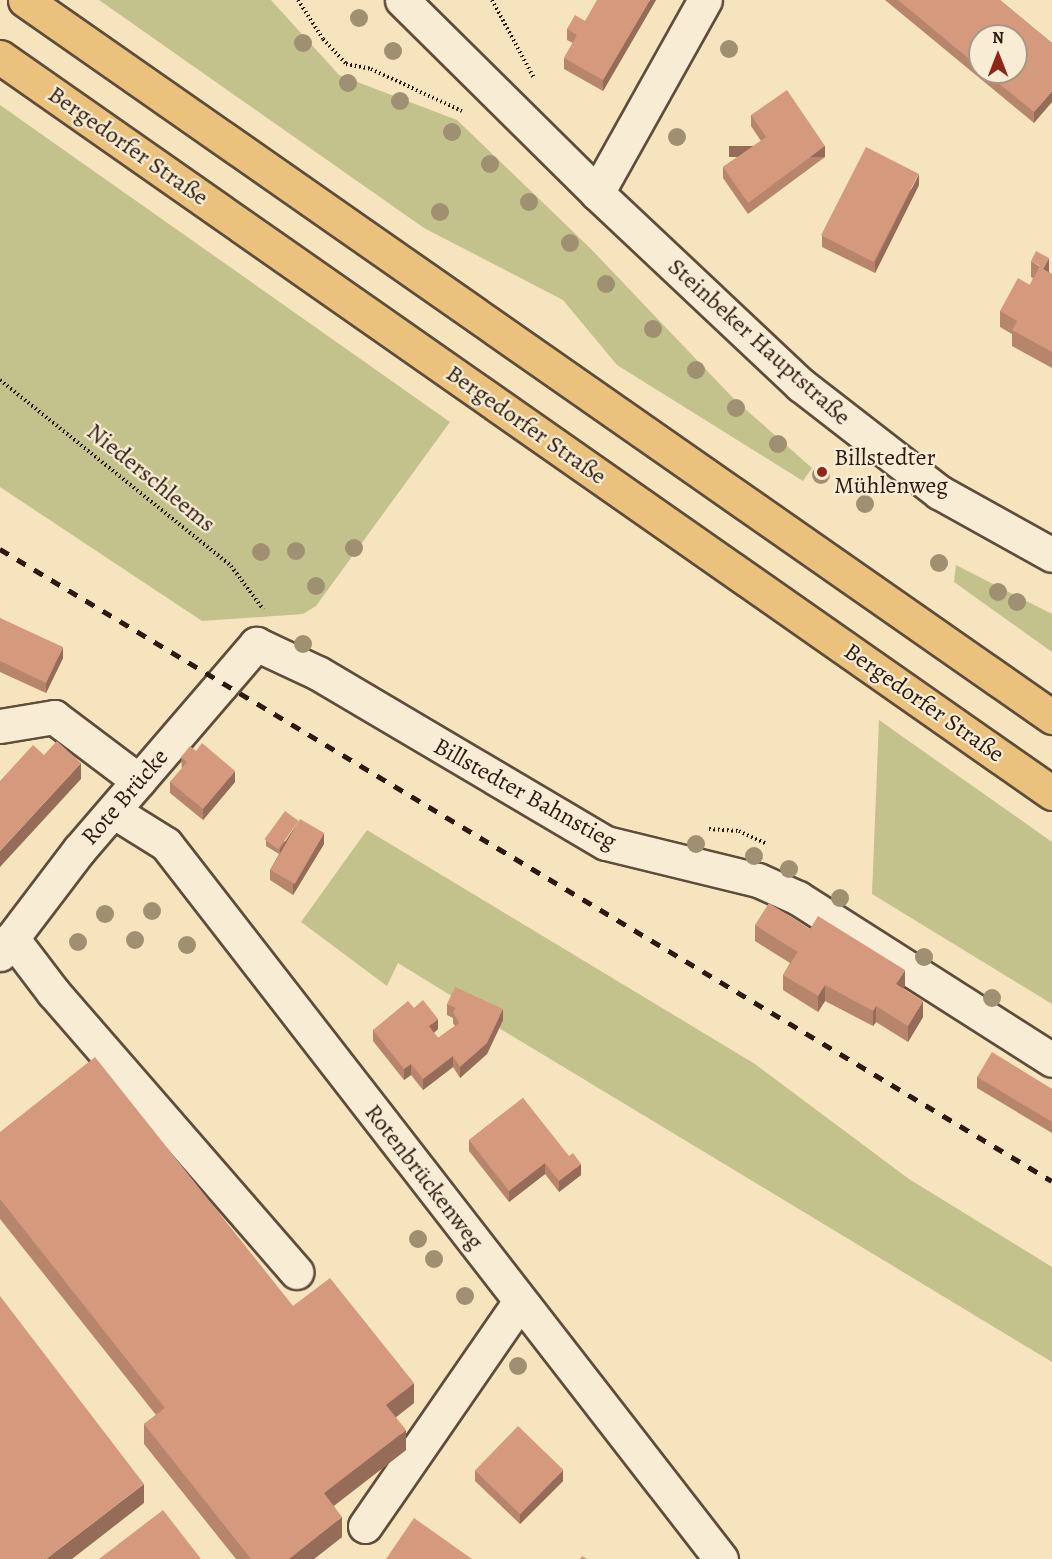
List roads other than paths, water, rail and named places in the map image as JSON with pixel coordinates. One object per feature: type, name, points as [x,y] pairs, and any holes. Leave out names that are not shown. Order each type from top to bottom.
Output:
[{"type":"highway","points":[[25,0],[1052,717]]},
{"type":"highway","name":"Bergedorfer Straße","points":[[0,57],[1052,793]]},
{"type":"street","name":"Steinbeker Hauptstraße","points":[[402,0],[597,193],[836,414],[939,492],[1052,555]]},
{"type":"street","points":[[597,193],[705,0]]},
{"type":"street","name":"Rote Brücke","points":[[6,946],[113,811],[262,630]]},
{"type":"street","name":"Billstedter Bahnstieg","points":[[262,630],[318,673],[606,843],[747,877],[798,898],[1052,1060]]},
{"type":"street","points":[[0,726],[54,717],[138,781]]},
{"type":"street","name":"Rotenbrückenweg","points":[[113,811],[166,844],[520,1300],[715,1557]]},
{"type":"street","points":[[6,946],[53,992],[296,1272]]},
{"type":"street","points":[[365,1526],[520,1300]]},
{"type":"railway","points":[[0,549],[1052,1181]]},
{"type":"place","name":"Billstedter Mühlenweg","points":[[822,472]]}]
